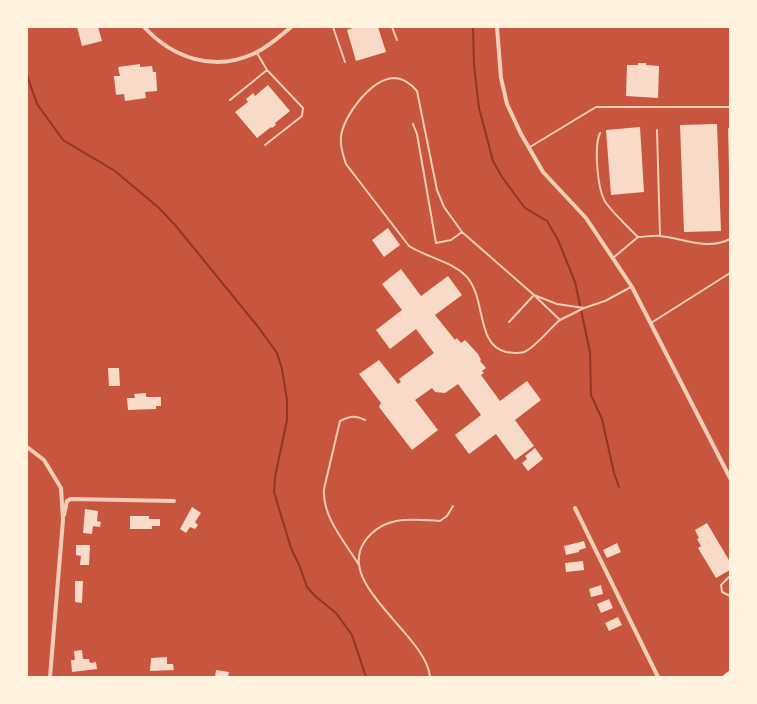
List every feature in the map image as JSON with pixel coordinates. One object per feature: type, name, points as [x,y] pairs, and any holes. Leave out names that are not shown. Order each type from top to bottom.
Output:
[{"type":"main road","points":[[726,677],[730,674]]},
{"type":"street","points":[[144,27],[163,45],[195,60],[216,62],[234,60],[257,52],[270,44],[291,27]]},
{"type":"street","points":[[497,27],[500,71],[507,104],[529,148],[543,172],[586,218],[632,286],[730,478]]},
{"type":"street","points":[[27,447],[44,460],[61,488],[63,520],[50,677]]},
{"type":"street","points":[[63,520],[67,501],[71,499],[174,501]]},
{"type":"street","points":[[575,508],[658,677]]},
{"type":"lane","points":[[333,27],[345,62]]},
{"type":"lane","points":[[392,27],[397,40]]},
{"type":"lane","points":[[257,52],[267,70],[303,108],[302,116],[265,145]]},
{"type":"lane","points":[[230,100],[267,70]]},
{"type":"lane","points":[[560,320],[462,232],[444,207],[437,190],[417,91],[409,83],[395,78],[385,79],[376,85],[360,100],[343,127],[341,138],[342,153],[346,164],[408,246],[421,254],[451,265],[465,275],[473,286],[478,297],[486,337],[498,348],[502,351],[513,354],[524,352],[536,345],[548,330],[560,320],[584,308],[605,301],[632,286]]},
{"type":"lane","points":[[529,148],[596,107],[730,107]]},
{"type":"lane","points":[[413,124],[417,134],[436,243],[451,240],[462,232]]},
{"type":"lane","points":[[729,129],[730,171]]},
{"type":"lane","points":[[657,130],[660,236]]},
{"type":"lane","points":[[600,133],[596,147],[601,191],[605,202],[638,237]]},
{"type":"lane","points":[[613,258],[638,237],[660,236],[694,244],[724,242],[730,239]]},
{"type":"lane","points":[[651,323],[730,273]]},
{"type":"lane","points":[[535,296],[557,304],[584,308]]},
{"type":"lane","points":[[509,322],[535,296]]},
{"type":"lane","points":[[359,566],[326,511],[323,499],[340,421],[349,416],[357,416],[365,420]]},
{"type":"lane","points":[[430,677],[429,671],[421,655],[370,590],[360,573],[359,560],[362,546],[373,531],[389,522],[410,519],[440,521],[447,516],[452,506]]},
{"type":"lane","points":[[730,576],[722,581],[721,588],[724,594],[730,596]]},
{"type":"building","points":[[77,27],[98,27],[102,41],[82,46]]},
{"type":"building","points":[[356,27],[378,27],[386,52],[356,61],[347,30]]},
{"type":"building","points":[[638,63],[659,66],[658,98],[626,96],[627,65],[638,65]]},
{"type":"building","points":[[140,64],[140,67],[152,66],[153,72],[156,72],[157,91],[145,92],[146,98],[125,101],[124,94],[116,95],[114,76],[120,76],[118,67]]},
{"type":"building","points":[[268,85],[290,111],[275,123],[276,125],[257,138],[235,112],[248,102],[246,99],[253,93],[255,96]]},
{"type":"building","points":[[717,124],[721,231],[684,232],[680,125]]},
{"type":"building","points":[[640,127],[644,192],[611,195],[606,130]]},
{"type":"building","points":[[388,228],[400,245],[384,257],[372,240]]},
{"type":"building","points":[[401,269],[421,296],[448,276],[462,295],[435,315],[455,340],[457,338],[461,343],[465,340],[478,354],[481,360],[480,361],[486,368],[482,371],[484,373],[481,375],[500,401],[527,381],[541,400],[515,420],[534,446],[515,460],[496,434],[469,454],[455,435],[481,415],[458,384],[445,393],[435,392],[432,388],[415,400],[438,430],[412,450],[379,407],[381,403],[359,374],[379,360],[398,384],[401,382],[399,379],[434,353],[416,329],[390,349],[376,330],[402,310],[382,284]]},
{"type":"building","points":[[108,368],[119,368],[120,386],[109,386]]},
{"type":"building","points":[[146,393],[146,397],[161,397],[161,406],[156,406],[156,409],[128,410],[127,398],[135,398],[134,394]]},
{"type":"building","points":[[535,448],[543,459],[528,471],[522,463],[527,459],[525,456]]},
{"type":"building","points":[[192,507],[201,513],[195,522],[198,525],[195,529],[190,527],[186,533],[180,529]]},
{"type":"building","points":[[85,509],[98,511],[97,521],[101,522],[100,527],[93,526],[92,534],[83,533]]},
{"type":"building","points":[[130,516],[149,516],[149,519],[160,519],[160,526],[152,526],[152,529],[130,529]]},
{"type":"building","points":[[707,523],[730,562],[730,570],[716,578],[698,548],[701,546],[697,539],[699,538],[695,530]]},
{"type":"building","points":[[584,541],[586,548],[579,550],[579,552],[566,555],[564,546]]},
{"type":"building","points":[[617,543],[621,552],[607,558],[603,550]]},
{"type":"building","points":[[76,545],[90,545],[89,565],[80,565],[81,556],[76,555]]},
{"type":"building","points":[[583,561],[584,570],[566,572],[565,563]]},
{"type":"building","points":[[75,581],[83,581],[82,603],[75,602]]},
{"type":"building","points":[[601,585],[603,594],[591,597],[589,589]]},
{"type":"building","points":[[609,599],[613,608],[601,613],[597,604]]},
{"type":"building","points":[[618,617],[622,625],[609,631],[605,623]]},
{"type":"building","points":[[82,650],[83,659],[89,659],[90,663],[96,662],[97,669],[72,672],[71,660],[75,660],[74,651]]},
{"type":"building","points":[[167,657],[167,664],[173,664],[174,670],[150,671],[151,658]]},
{"type":"building","points":[[216,670],[229,672],[228,677],[215,677]]},
{"type":"waterway","points":[[473,27],[474,65],[479,108],[493,161],[502,177],[525,208],[547,221],[558,240],[575,282],[590,352],[591,395],[602,419],[614,473],[619,487]]},
{"type":"waterway","points":[[27,75],[37,104],[63,140],[115,171],[159,208],[175,225],[259,328],[277,353],[282,369],[287,400],[287,420],[275,477],[274,492],[291,548],[307,587],[315,596],[336,613],[352,635],[366,677]]}]
